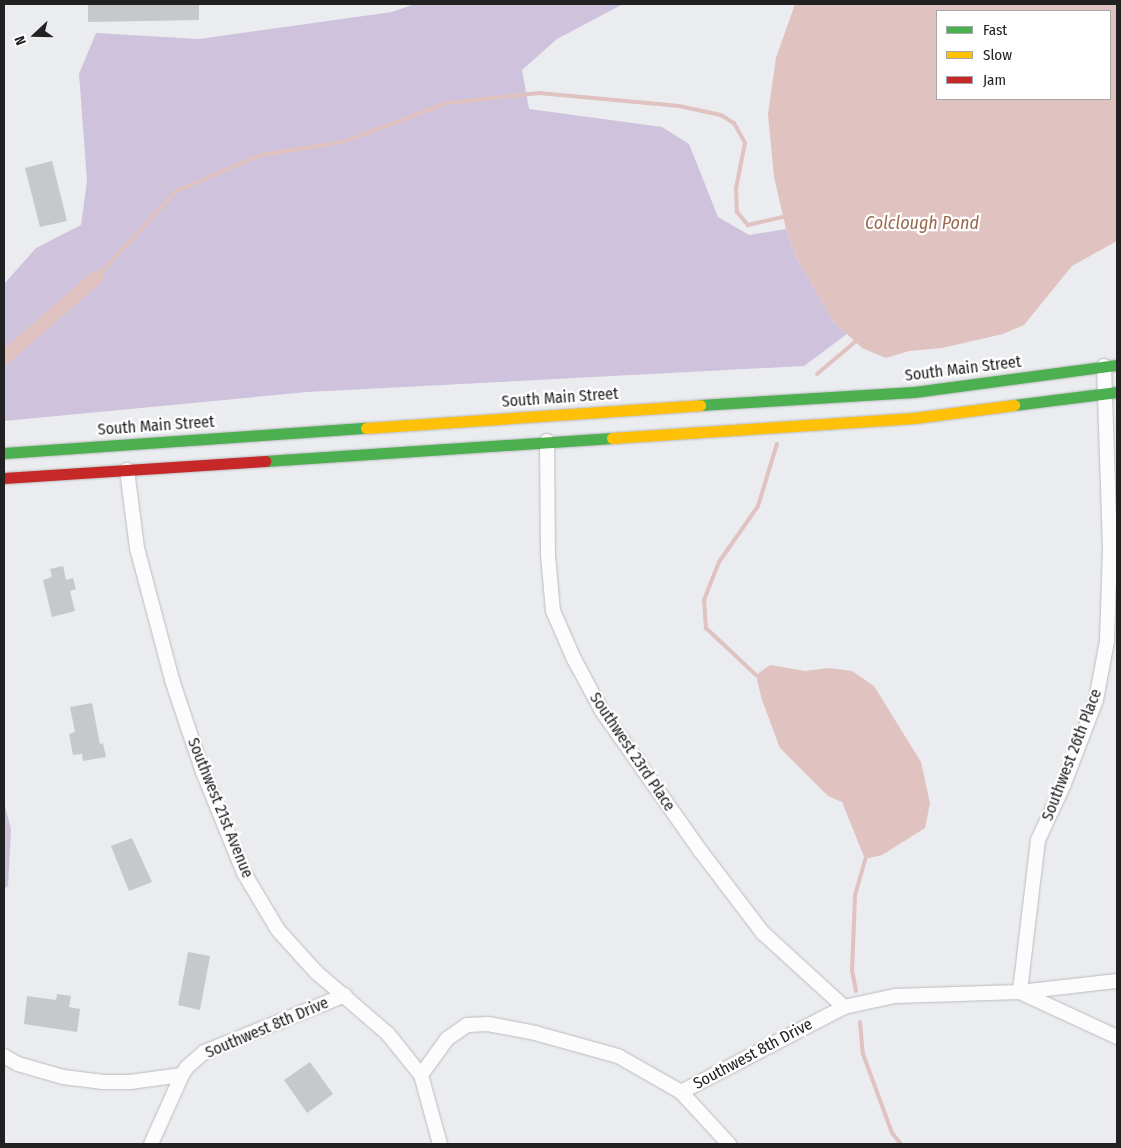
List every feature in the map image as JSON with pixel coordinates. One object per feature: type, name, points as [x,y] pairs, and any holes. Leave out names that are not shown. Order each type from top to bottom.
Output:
[{"type":"main road","name":"South Main Street","points":[[4,452],[128,457],[547,428],[914,392],[1111,366]]},
{"type":"main road","name":"South Main Street","points":[[4,478],[128,457],[547,428],[914,418],[1111,393]]},
{"type":"street","name":"Southwest 26th Place","points":[[1020,992],[1038,840],[1064,784],[1096,700],[1107,641],[1110,550],[1111,366]]},
{"type":"street","name":"Southwest 23rd Place","points":[[547,428],[548,555],[553,611],[574,659],[602,711],[699,850],[764,933],[844,1007]]},
{"type":"street","name":"Southwest 21st Avenue","points":[[128,457],[137,548],[172,680],[203,772],[244,873],[278,930],[316,972],[388,1034],[422,1075],[440,1144]]},
{"type":"street","name":"Southwest 8th Drive","points":[[422,1075],[447,1039],[467,1025],[488,1024],[535,1033],[618,1056],[681,1092],[844,1007],[895,996],[1020,992],[1117,981]]},
{"type":"street","points":[[1020,992],[1071,1018],[1117,1037]]},
{"type":"street","name":"Southwest 8th Drive","points":[[151,1144],[182,1075],[187,1067],[204,1052],[345,995]]},
{"type":"street","points":[[4,1056],[18,1064],[63,1077],[102,1082],[130,1082],[182,1075]]},
{"type":"street","points":[[681,1092],[729,1144]]},
{"type":"shaded area","points":[[415,4],[623,4],[557,39],[522,70],[529,109],[662,127],[689,144],[718,217],[749,235],[786,229],[796,257],[833,321],[847,334],[804,366],[307,392],[4,421],[4,284],[36,248],[81,225],[87,181],[79,74],[96,33],[199,39],[392,12]]},
{"type":"shaded area","points":[[4,803],[11,829],[8,886],[4,889]]},
{"type":"water","name":"Colclough Pond","points":[[795,4],[1117,4],[1117,241],[1072,266],[1024,325],[1003,334],[942,348],[909,351],[886,358],[862,348],[833,321],[796,257],[786,229],[774,177],[768,114],[776,58]]},
{"type":"water","points":[[770,665],[805,671],[829,668],[852,671],[874,686],[921,762],[930,803],[925,828],[882,855],[865,859],[842,802],[828,796],[780,748],[762,700],[756,675]]},
{"type":"building","points":[[88,4],[199,4],[199,20],[88,22]]},
{"type":"building","points":[[52,161],[67,221],[40,227],[25,168]]},
{"type":"building","points":[[63,566],[66,580],[73,578],[76,589],[70,591],[75,611],[52,617],[43,580],[52,577],[50,569]]},
{"type":"building","points":[[92,703],[100,744],[103,743],[106,757],[83,761],[82,754],[73,755],[69,734],[75,732],[70,707]]},
{"type":"building","points":[[132,838],[152,882],[129,891],[111,846]]},
{"type":"building","points":[[188,952],[210,956],[200,1010],[178,1005]]},
{"type":"building","points":[[57,994],[71,996],[69,1007],[80,1009],[77,1032],[24,1024],[27,996],[56,1000]]},
{"type":"building","points":[[310,1062],[333,1094],[307,1113],[284,1080]]},
{"type":"waterway","points":[[97,277],[176,191],[261,155],[343,142],[447,103],[539,93],[679,106],[721,115],[734,123],[745,143],[736,188],[737,212],[748,225],[783,217]]},
{"type":"waterway","points":[[4,358],[97,277]]},
{"type":"waterway","points":[[817,374],[855,342]]},
{"type":"waterway","points":[[756,675],[706,628],[704,600],[719,562],[758,506],[777,444]]},
{"type":"waterway","points":[[856,991],[852,971],[855,895],[865,859]]},
{"type":"waterway","points":[[860,1022],[863,1054],[892,1133],[901,1144]]},
{"type":"traffic: fast","points":[[700,405],[914,392],[1117,365]]},
{"type":"traffic: fast","points":[[1014,405],[1117,392]]},
{"type":"traffic: fast","points":[[4,453],[366,428]]},
{"type":"traffic: fast","points":[[265,461],[612,438]]},
{"type":"traffic: slow","points":[[366,428],[700,405]]},
{"type":"traffic: slow","points":[[612,438],[914,418],[1014,405]]},
{"type":"traffic: jam","points":[[4,478],[265,461]]}]
